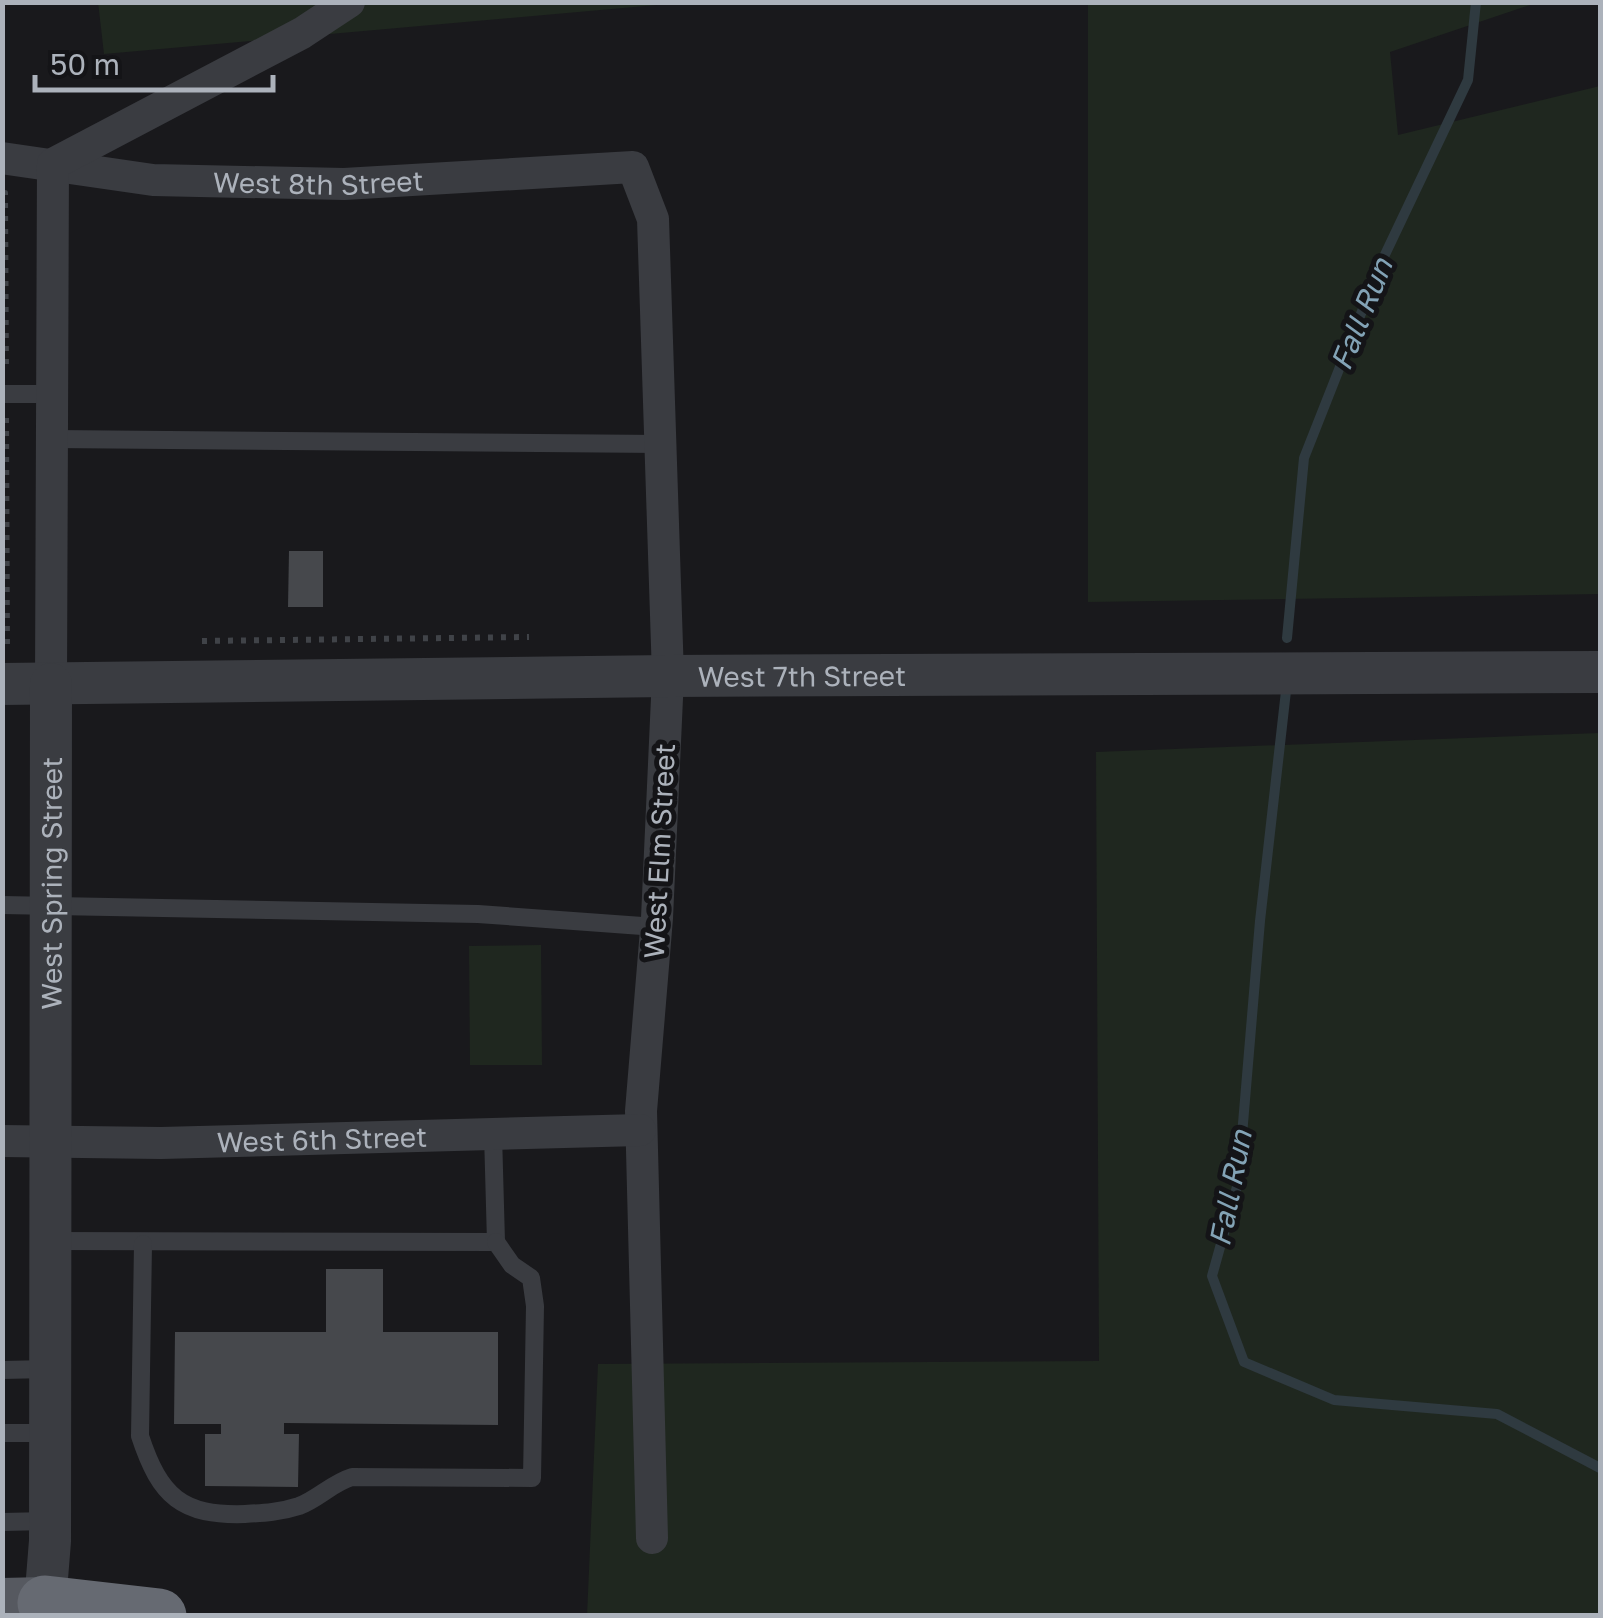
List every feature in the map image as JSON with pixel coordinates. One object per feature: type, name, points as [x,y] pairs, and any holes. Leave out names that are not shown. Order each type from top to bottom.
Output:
[{"type":"highway","points":[[24,1604],[159,1616]]},
{"type":"street","points":[[54,164],[302,33],[348,2]]},
{"type":"street","name":"West 8th Street","points":[[2,158],[153,180],[344,184],[633,167]]},
{"type":"street","name":"West Spring Street","points":[[24,1604],[50,1541],[54,164]]},
{"type":"street","name":"West Elm Street","points":[[633,167],[653,219],[668,676],[656,927],[640,1130],[652,1538]]},
{"type":"street","name":"West 7th Street","points":[[5,673],[51,684],[668,676],[1600,672]]},
{"type":"street","name":"West 6th Street","points":[[2,1141],[161,1143],[640,1130]]},
{"type":"lane","points":[[4,394],[52,394]]},
{"type":"lane","points":[[52,438],[661,444]]},
{"type":"lane","points":[[2,905],[478,914],[656,927]]},
{"type":"lane","points":[[143,1244],[140,1436],[147,1458],[172,1496],[196,1512],[278,1512],[302,1505],[340,1480],[352,1477],[532,1478],[535,1326],[531,1278],[512,1264],[496,1242],[492,1134]]},
{"type":"lane","points":[[49,1241],[496,1242]]},
{"type":"lane","points":[[2,1370],[48,1369]]},
{"type":"lane","points":[[2,1433],[48,1433]]},
{"type":"lane","points":[[2,1522],[48,1522]]},
{"type":"path","points":[[2,194],[6,194],[5,673]]},
{"type":"shaded area","points":[[98,2],[679,3],[104,54]]},
{"type":"shaded area","points":[[1088,3],[1536,3],[1390,52],[1398,135],[1600,86],[1600,594],[1088,602]]},
{"type":"shaded area","points":[[1600,733],[1600,1615],[587,1616],[598,1364],[1099,1361],[1096,752]]},
{"type":"shaded area","points":[[541,945],[542,1065],[470,1065],[469,946]]},
{"type":"building","points":[[289,551],[323,551],[323,607],[288,607]]},
{"type":"building","points":[[326,1269],[383,1269],[383,1332],[498,1332],[498,1425],[284,1423],[284,1434],[299,1434],[298,1487],[205,1486],[205,1434],[221,1434],[221,1424],[174,1424],[175,1332],[326,1332]]},
{"type":"waterway","name":"Fall Run","points":[[1287,638],[1304,458],[1381,263],[1468,80],[1476,2]]},
{"type":"waterway","name":"Fall Run","points":[[1286,691],[1260,921],[1238,1183],[1212,1276],[1244,1362],[1334,1400],[1497,1414],[1600,1468]]}]
